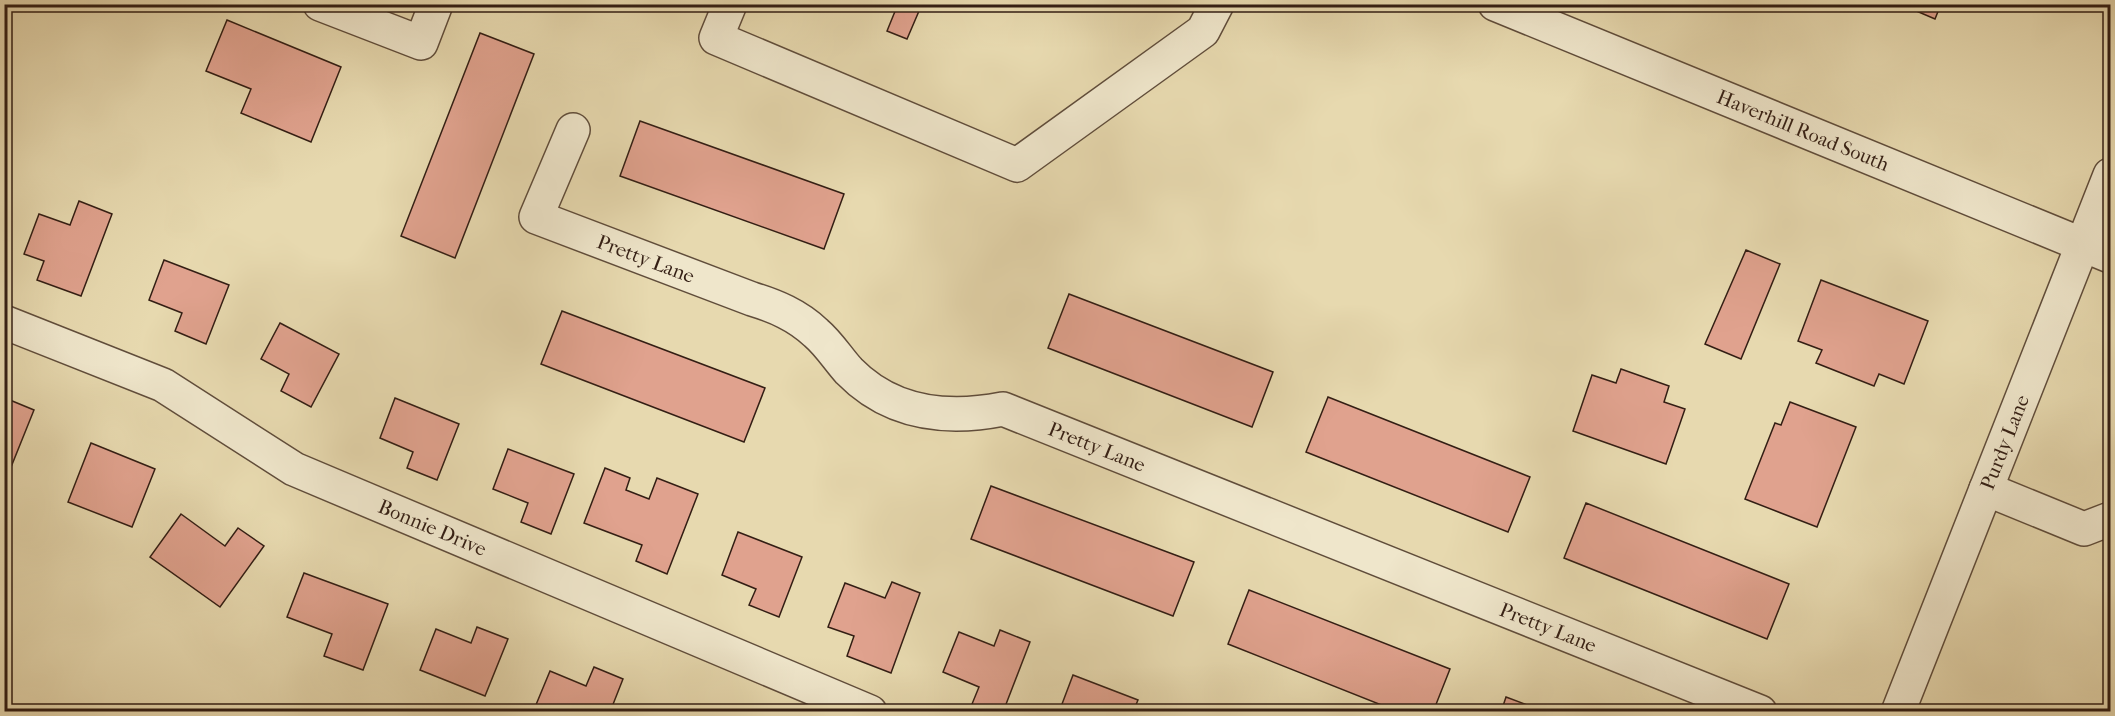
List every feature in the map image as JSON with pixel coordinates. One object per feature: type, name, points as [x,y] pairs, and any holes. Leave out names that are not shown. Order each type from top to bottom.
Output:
[{"type":"street","points":[[320,4],[421,43],[436,4]]},
{"type":"street","points":[[730,4],[716,38],[1017,165],[1203,31],[1217,4]]},
{"type":"street","name":"Haverhill Road South","points":[[1509,7],[2097,251]]},
{"type":"street","name":"Pretty Lane","points":[[573,130],[536,217],[775,306],[797,318],[817,333],[851,372],[872,389],[896,402],[921,411],[948,415],[975,415],[1003,409],[1760,711]]},
{"type":"street","name":"Purdy Lane","points":[[1898,711],[1986,489],[2097,251],[2110,175]]},
{"type":"street","name":"Bonnie Drive","points":[[4,322],[162,385],[294,469],[870,711]]},
{"type":"street","points":[[1986,489],[2084,529],[2110,519]]},
{"type":"building","points":[[898,4],[922,4],[907,39],[887,31]]},
{"type":"building","points":[[1900,4],[1941,4],[1935,19]]},
{"type":"building","points":[[227,20],[341,67],[311,142],[241,113],[251,89],[206,71]]},
{"type":"building","points":[[480,33],[534,54],[455,258],[401,236]]},
{"type":"building","points":[[640,121],[844,194],[824,249],[620,176]]},
{"type":"building","points":[[79,201],[112,214],[81,296],[37,280],[44,261],[24,254],[39,214],[70,225]]},
{"type":"building","points":[[1746,250],[1780,264],[1741,359],[1705,344]]},
{"type":"building","points":[[164,260],[229,285],[206,344],[175,331],[182,313],[149,300]]},
{"type":"building","points":[[1821,280],[1928,321],[1904,384],[1879,374],[1874,386],[1816,363],[1822,350],[1798,341]]},
{"type":"building","points":[[1069,294],[1273,372],[1252,427],[1048,348]]},
{"type":"building","points":[[562,311],[765,388],[744,442],[541,364]]},
{"type":"building","points":[[280,323],[339,354],[311,407],[281,391],[289,374],[261,359]]},
{"type":"building","points":[[1621,369],[1669,386],[1664,402],[1685,409],[1666,464],[1573,431],[1592,375],[1616,383]]},
{"type":"building","points":[[1328,397],[1530,477],[1508,532],[1306,452]]},
{"type":"building","points":[[5,398],[34,410],[11,467],[4,465]]},
{"type":"building","points":[[395,398],[459,424],[437,480],[407,468],[413,452],[380,438]]},
{"type":"building","points":[[1790,402],[1856,427],[1817,527],[1745,499],[1775,423],[1781,425]]},
{"type":"building","points":[[91,443],[155,469],[132,527],[68,502]]},
{"type":"building","points":[[508,449],[574,474],[551,534],[521,522],[528,503],[493,489]]},
{"type":"building","points":[[605,468],[630,478],[626,490],[649,499],[657,478],[698,494],[667,574],[636,561],[642,545],[584,523]]},
{"type":"building","points":[[991,486],[1194,562],[1173,616],[971,539]]},
{"type":"building","points":[[1586,503],[1789,584],[1767,639],[1564,558]]},
{"type":"building","points":[[181,514],[225,546],[238,528],[264,546],[220,607],[150,557]]},
{"type":"building","points":[[738,532],[802,557],[779,617],[749,605],[756,589],[722,575]]},
{"type":"building","points":[[304,573],[388,604],[363,670],[324,656],[332,634],[287,617]]},
{"type":"building","points":[[892,582],[920,593],[891,673],[847,656],[854,636],[828,627],[845,583],[885,598]]},
{"type":"building","points":[[1249,590],[1450,669],[1433,712],[1399,712],[1228,644]]},
{"type":"building","points":[[477,627],[508,639],[485,696],[420,670],[436,629],[471,643]]},
{"type":"building","points":[[1000,630],[1030,642],[1003,712],[990,712],[972,704],[979,687],[943,672],[959,632],[994,646]]},
{"type":"building","points":[[594,667],[623,679],[610,712],[533,712],[550,671],[586,686]]},
{"type":"building","points":[[1073,675],[1138,700],[1133,712],[1059,712]]},
{"type":"building","points":[[1506,697],[1546,712],[1501,712]]}]
